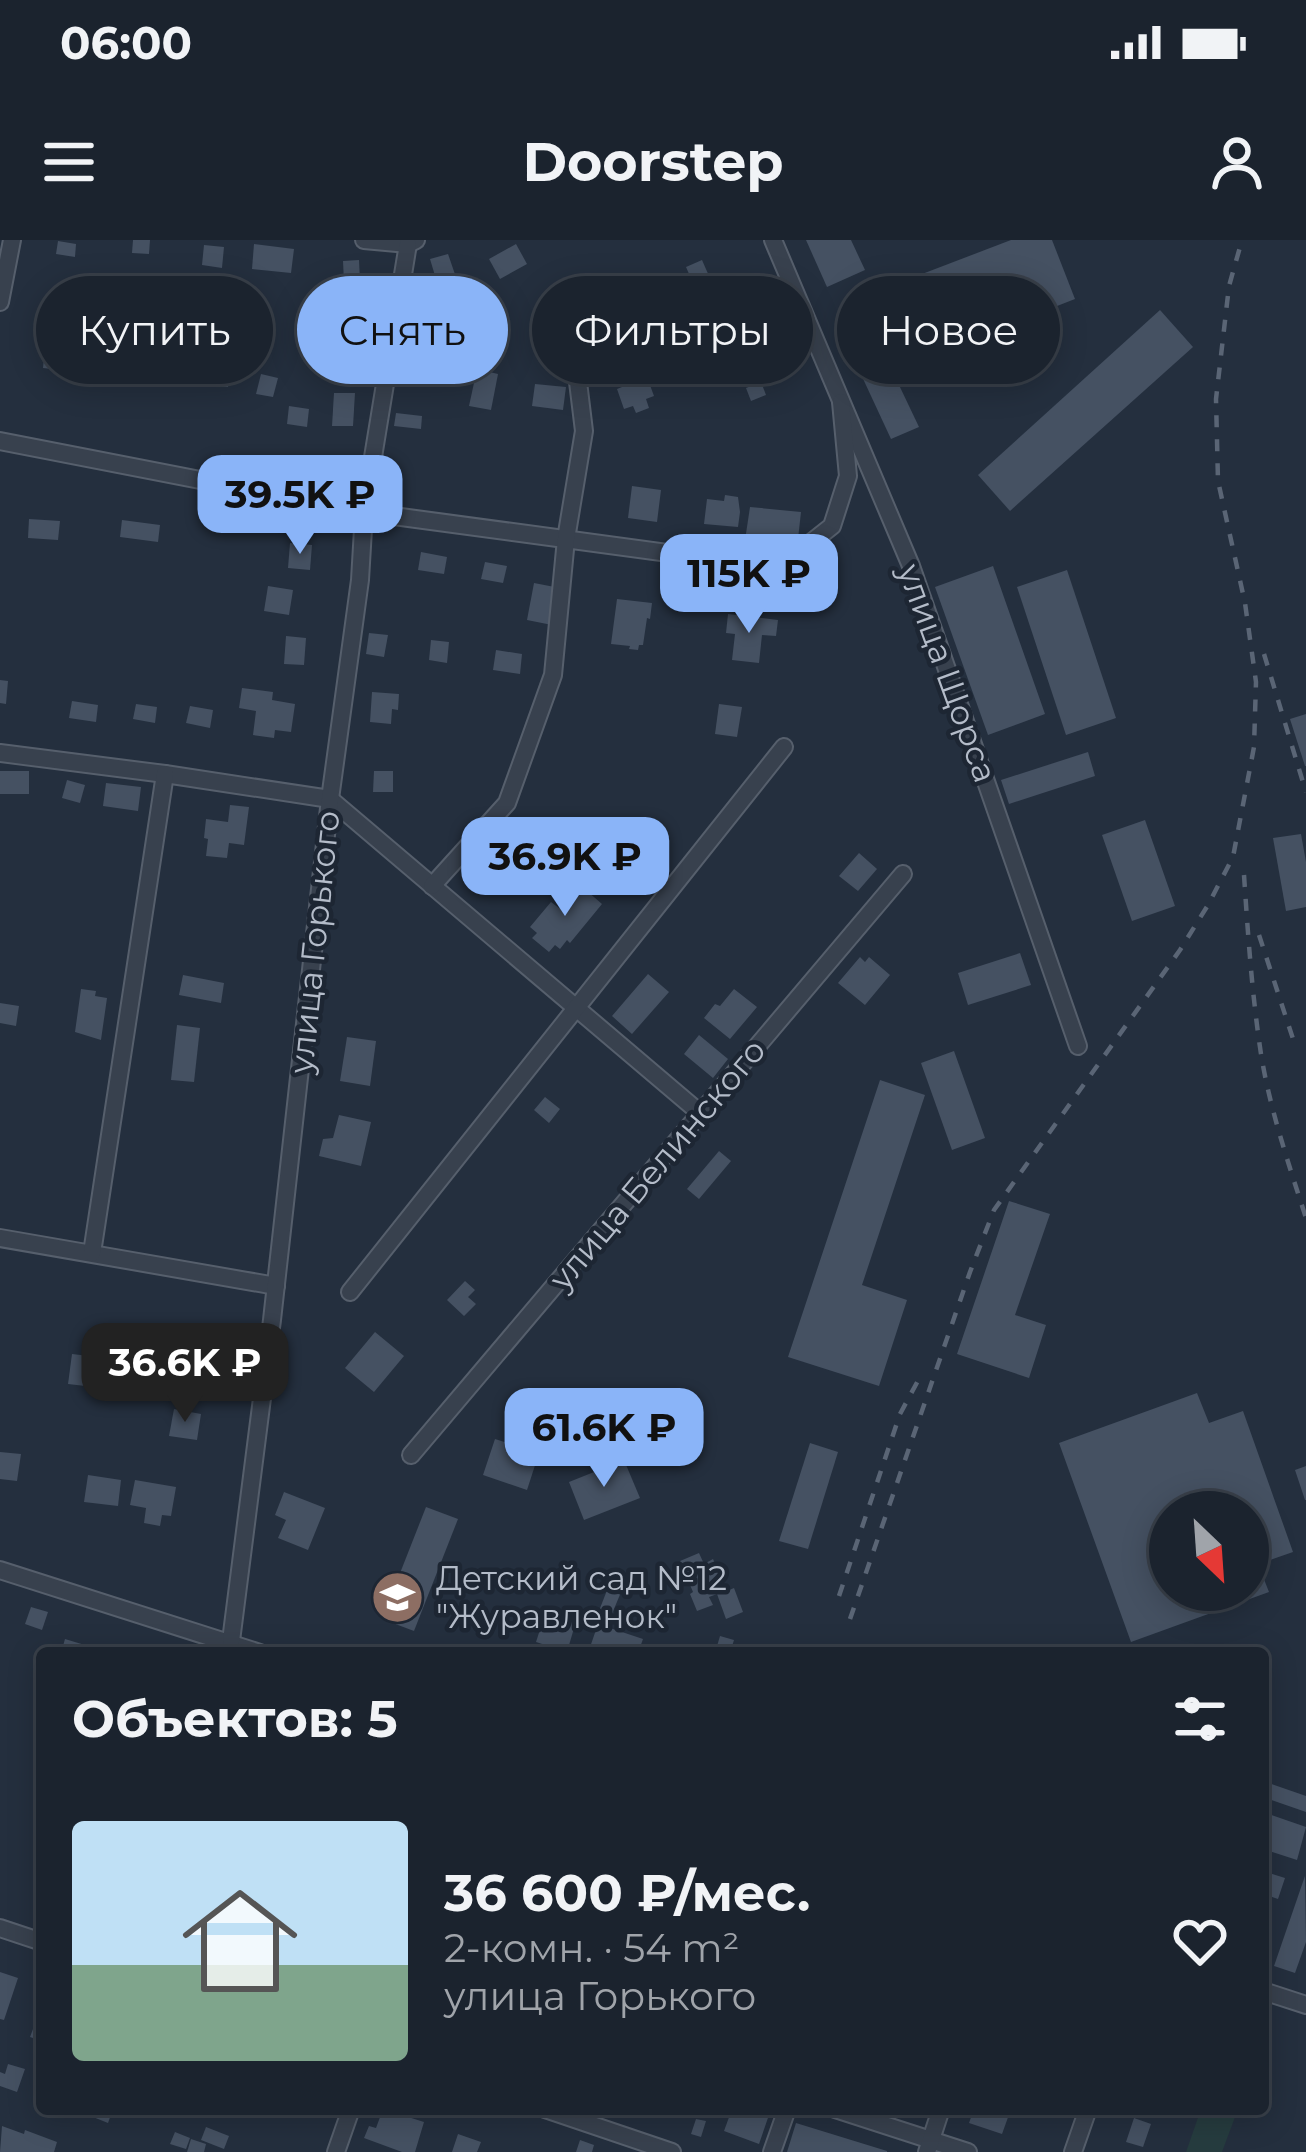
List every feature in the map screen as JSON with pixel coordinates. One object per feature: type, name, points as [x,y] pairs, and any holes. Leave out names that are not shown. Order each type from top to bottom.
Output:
[{"type":"street","points":[[0,302],[12,240]]},
{"type":"street","points":[[364,240],[412,242]]},
{"type":"street","name":"улица Щорса","points":[[773,240],[911,566],[1078,1046]]},
{"type":"street","name":"улица Горького","points":[[231,1641],[360,580],[364,512],[412,242]]},
{"type":"street","points":[[432,886],[506,803],[553,675],[566,539],[584,431],[578,384]]},
{"type":"street","points":[[0,441],[364,512],[779,568],[832,526],[848,476],[841,402]]},
{"type":"street","points":[[350,1292],[784,747]]},
{"type":"street","points":[[0,753],[330,799],[700,1113]]},
{"type":"street","points":[[92,1253],[165,774]]},
{"type":"street","name":"улица Белинского","points":[[411,1455],[904,874]]},
{"type":"street","points":[[0,1238],[276,1286]]},
{"type":"street","points":[[0,1570],[246,1647]]},
{"type":"street","points":[[0,1928],[36,1940]]},
{"type":"street","points":[[1269,1992],[1306,2005]]},
{"type":"street","points":[[336,2152],[349,2115]]},
{"type":"street","points":[[563,2115],[672,2152]]},
{"type":"street","points":[[772,2152],[785,2115]]},
{"type":"street","points":[[850,2115],[929,2146],[968,2152]]},
{"type":"street","points":[[929,2146],[939,2115]]},
{"type":"street","points":[[1073,2152],[1086,2115]]},
{"type":"green space","points":[[1199,2115],[1236,2115],[1222,2152],[1186,2152]]},
{"type":"building","points":[[133,240],[150,240],[149,254],[132,253]]},
{"type":"building","points":[[806,240],[851,240],[865,270],[837,276],[837,283],[827,287]]},
{"type":"building","points":[[1011,240],[1052,240],[1075,299],[1060,305],[1060,276],[917,276]]},
{"type":"building","points":[[58,241],[76,244],[75,257],[56,254]]},
{"type":"building","points":[[254,244],[294,249],[291,273],[252,269]]},
{"type":"building","points":[[516,244],[527,264],[498,276],[489,259]]},
{"type":"building","points":[[204,245],[224,247],[222,268],[202,265]]},
{"type":"building","points":[[448,254],[456,276],[435,276],[430,259]]},
{"type":"building","points":[[359,260],[360,276],[344,276],[343,261]]},
{"type":"building","points":[[702,260],[709,276],[690,276],[686,267]]},
{"type":"building","points":[[1160,310],[1193,347],[1010,511],[978,475]]},
{"type":"building","points":[[273,377],[278,378],[273,397],[256,394],[258,384],[273,384]]},
{"type":"building","points":[[474,384],[496,384],[491,410],[469,406]]},
{"type":"building","points":[[535,384],[566,387],[563,410],[532,406]]},
{"type":"building","points":[[650,384],[654,396],[646,399],[649,408],[636,413],[633,406],[624,409],[617,389]]},
{"type":"building","points":[[762,384],[766,395],[751,401],[746,388]]},
{"type":"building","points":[[865,384],[899,384],[919,427],[891,439]]},
{"type":"building","points":[[334,393],[355,393],[353,426],[332,426]]},
{"type":"building","points":[[289,406],[309,409],[307,427],[287,424]]},
{"type":"building","points":[[396,413],[422,416],[421,429],[394,426]]},
{"type":"building","points":[[632,486],[661,490],[657,522],[628,518]]},
{"type":"building","points":[[725,495],[738,497],[738,527],[704,524],[707,499],[724,501]]},
{"type":"building","points":[[750,507],[801,512],[798,539],[782,552],[744,547]]},
{"type":"building","points":[[29,519],[60,521],[58,540],[28,538]]},
{"type":"building","points":[[122,520],[160,525],[158,542],[120,537]]},
{"type":"building","points":[[290,543],[312,545],[310,570],[288,568]]},
{"type":"building","points":[[421,552],[447,557],[444,574],[418,570]]},
{"type":"building","points":[[485,562],[507,566],[503,583],[481,579]]},
{"type":"building","points":[[993,566],[1045,714],[988,735],[935,587]]},
{"type":"building","points":[[1067,570],[1116,718],[1066,735],[1017,587]]},
{"type":"building","points":[[534,583],[565,589],[557,626],[527,620]]},
{"type":"building","points":[[268,586],[293,590],[289,615],[264,611]]},
{"type":"building","points":[[617,599],[652,603],[638,650],[611,644]]},
{"type":"building","points":[[728,614],[778,620],[776,636],[762,635],[759,663],[732,660],[735,634],[726,633]]},
{"type":"building","points":[[369,633],[388,635],[384,657],[366,654]]},
{"type":"building","points":[[286,636],[306,638],[304,665],[284,664]]},
{"type":"building","points":[[431,640],[449,642],[447,663],[429,660]]},
{"type":"building","points":[[496,650],[522,654],[520,674],[493,670]]},
{"type":"building","points":[[0,680],[8,681],[6,704],[0,703]]},
{"type":"building","points":[[242,688],[273,692],[272,700],[295,704],[291,732],[275,730],[274,738],[253,735],[256,711],[239,708]]},
{"type":"building","points":[[372,692],[399,694],[391,724],[370,722]]},
{"type":"building","points":[[72,701],[98,705],[96,722],[69,718]]},
{"type":"building","points":[[136,704],[157,707],[155,723],[133,719]]},
{"type":"building","points":[[719,704],[742,707],[737,737],[715,734]]},
{"type":"building","points":[[190,706],[213,710],[210,728],[186,723]]},
{"type":"building","points":[[1306,714],[1306,766],[1305,766],[1290,719]]},
{"type":"building","points":[[1088,752],[1095,776],[1009,804],[1001,780]]},
{"type":"building","points":[[0,771],[29,771],[29,794],[0,794]]},
{"type":"building","points":[[374,771],[393,771],[393,792],[373,792]]},
{"type":"building","points":[[67,780],[85,785],[80,803],[62,798]]},
{"type":"building","points":[[106,783],[141,787],[138,811],[103,806]]},
{"type":"building","points":[[230,805],[249,807],[244,845],[229,843],[227,858],[206,856],[206,819],[228,822]]},
{"type":"building","points":[[1145,820],[1175,906],[1132,921],[1102,835]]},
{"type":"building","points":[[1301,834],[1306,907],[1286,911],[1273,838]]},
{"type":"building","points":[[859,853],[877,869],[858,891],[839,876]]},
{"type":"building","points":[[579,884],[602,904],[570,943],[567,940],[560,949],[555,945],[549,952],[532,938],[537,933],[530,927],[551,902],[559,908]]},
{"type":"building","points":[[1020,953],[1031,985],[968,1005],[958,973]]},
{"type":"building","points":[[860,957],[865,962],[869,957],[890,975],[865,1005],[838,983]]},
{"type":"building","points":[[648,974],[669,992],[632,1034],[612,1016]]},
{"type":"building","points":[[183,975],[224,983],[221,1003],[179,995]]},
{"type":"building","points":[[81,989],[107,998],[101,1040],[75,1032]]},
{"type":"building","points":[[734,989],[757,1007],[730,1039],[704,1018]]},
{"type":"building","points":[[0,1003],[19,1006],[16,1026],[0,1023]]},
{"type":"building","points":[[177,1025],[200,1028],[194,1082],[171,1080]]},
{"type":"building","points":[[699,1035],[728,1059],[713,1078],[684,1054]]},
{"type":"building","points":[[347,1037],[376,1041],[370,1086],[340,1081]]},
{"type":"building","points":[[954,1051],[985,1138],[952,1150],[921,1063]]},
{"type":"building","points":[[880,1080],[925,1095],[862,1285],[907,1300],[879,1386],[788,1357]]},
{"type":"building","points":[[545,1097],[560,1109],[549,1123],[534,1110]]},
{"type":"building","points":[[339,1115],[371,1122],[361,1166],[319,1156],[323,1139],[333,1138]]},
{"type":"building","points":[[719,1151],[731,1161],[699,1199],[687,1189]]},
{"type":"building","points":[[1009,1201],[1050,1214],[1015,1315],[1046,1325],[1029,1378],[957,1354]]},
{"type":"building","points":[[465,1281],[475,1290],[468,1297],[476,1304],[464,1316],[447,1300]]},
{"type":"building","points":[[375,1332],[404,1356],[374,1392],[345,1368]]},
{"type":"building","points":[[72,1354],[98,1357],[94,1387],[68,1384]]},
{"type":"building","points":[[1197,1393],[1209,1423],[1243,1411],[1293,1552],[1269,1560],[1269,1491],[1149,1491],[1149,1611],[1217,1611],[1131,1642],[1059,1443]]},
{"type":"building","points":[[174,1409],[201,1414],[197,1440],[169,1436]]},
{"type":"building","points":[[495,1439],[539,1453],[527,1490],[483,1475]]},
{"type":"building","points":[[810,1443],[838,1452],[808,1549],[779,1541]]},
{"type":"building","points":[[0,1452],[21,1454],[17,1481],[0,1479]]},
{"type":"building","points":[[624,1460],[640,1498],[584,1520],[569,1482]]},
{"type":"building","points":[[1306,1466],[1306,1500],[1305,1500],[1295,1470]]},
{"type":"building","points":[[88,1475],[121,1480],[118,1506],[84,1502]]},
{"type":"building","points":[[135,1480],[176,1487],[171,1516],[162,1515],[160,1526],[144,1523],[146,1508],[130,1505]]},
{"type":"building","points":[[284,1492],[325,1508],[308,1550],[278,1538],[286,1520],[275,1515]]},
{"type":"building","points":[[426,1507],[458,1519],[414,1631],[382,1619]]},
{"type":"building","points":[[699,1553],[704,1564],[713,1559],[727,1591],[734,1588],[743,1612],[726,1619],[717,1594],[709,1597],[713,1605],[697,1611],[680,1561]]},
{"type":"building","points":[[611,1580],[624,1585],[609,1621],[597,1616]]},
{"type":"building","points":[[31,1607],[48,1612],[42,1630],[25,1624]]},
{"type":"building","points":[[547,1608],[577,1618],[568,1647],[536,1642]]},
{"type":"building","points":[[598,1624],[643,1639],[640,1647],[590,1647]]},
{"type":"building","points":[[720,1636],[734,1640],[732,1647],[717,1647]]},
{"type":"building","points":[[65,1639],[91,1647],[63,1647]]},
{"type":"building","points":[[1269,1783],[1306,1796],[1306,1812],[1269,1799]]},
{"type":"building","points":[[1269,1814],[1306,1827],[1297,1860],[1269,1851]]},
{"type":"building","points":[[1269,1873],[1285,1878],[1278,1899],[1269,1896]]},
{"type":"building","points":[[1305,1876],[1306,1942],[1295,1973],[1274,1966]]},
{"type":"building","points":[[0,1972],[18,1978],[4,2020],[0,2019]]},
{"type":"building","points":[[8,2064],[25,2069],[17,2092],[0,2086],[0,2072],[5,2074]]},
{"type":"building","points":[[88,2115],[111,2115],[108,2123]]},
{"type":"building","points":[[381,2115],[424,2122],[415,2152],[364,2138],[369,2126],[376,2128]]},
{"type":"building","points":[[730,2115],[769,2115],[759,2144],[724,2131]]},
{"type":"building","points":[[972,2115],[1009,2115],[1002,2134],[969,2123]]},
{"type":"building","points":[[1134,2118],[1151,2124],[1143,2147],[1126,2142]]},
{"type":"building","points":[[696,2119],[706,2121],[701,2137],[691,2134]]},
{"type":"building","points":[[796,2123],[887,2151],[887,2152],[787,2152]]},
{"type":"building","points":[[2,2126],[57,2142],[54,2152],[0,2152]]},
{"type":"building","points":[[206,2127],[229,2136],[224,2149],[201,2140]]},
{"type":"building","points":[[175,2132],[190,2138],[186,2149],[170,2144]]},
{"type":"building","points":[[458,2134],[481,2142],[477,2152],[452,2152]]},
{"type":"building","points":[[191,2139],[206,2144],[204,2152],[187,2152]]},
{"type":"building","points":[[580,2140],[594,2145],[592,2152],[576,2152]]},
{"type":"railway","points":[[850,1619],[994,1210],[1180,950],[1233,857],[1254,747],[1256,682],[1245,603],[1218,481],[1216,399],[1229,286],[1242,240]]},
{"type":"railway","points":[[1264,654],[1306,792]]},
{"type":"railway","points":[[1244,875],[1261,1054],[1306,1218]]},
{"type":"railway","points":[[1259,935],[1296,1048]]},
{"type":"railway","points":[[839,1596],[900,1414],[920,1377]]},
{"type":"place","name":"Детский сад №12 \"Журавленок\"","points":[[397,1597]]}]
